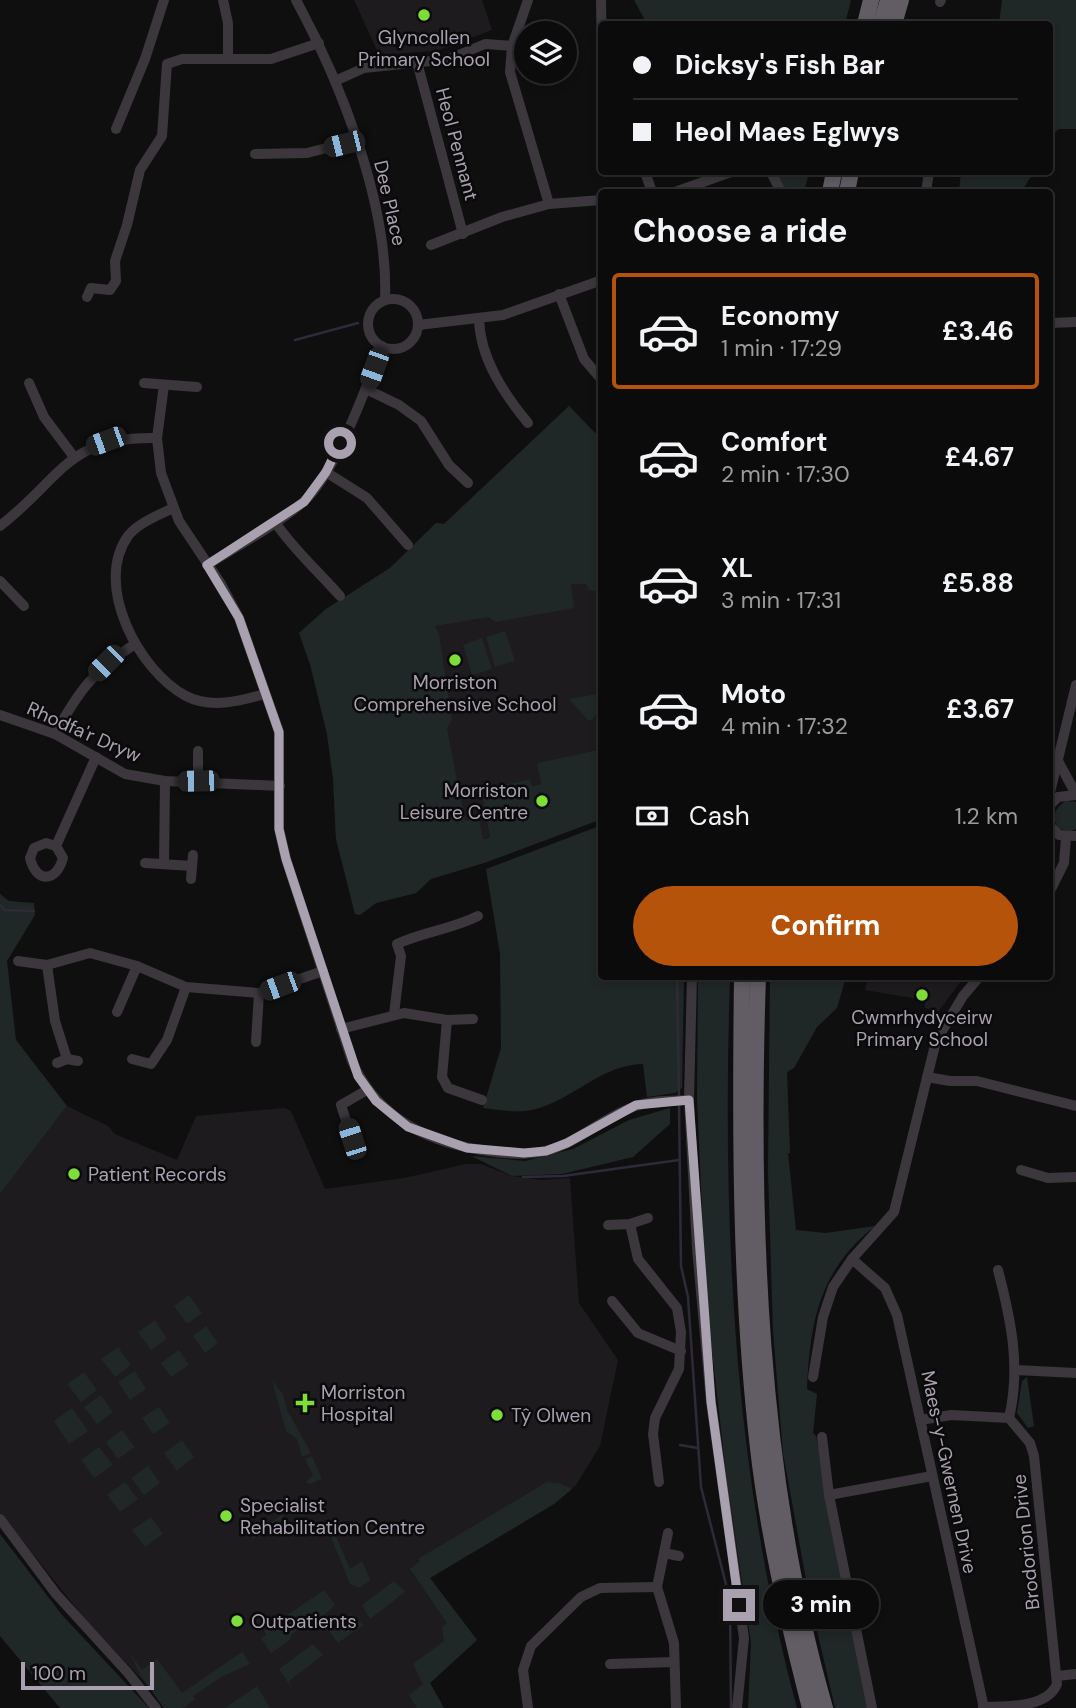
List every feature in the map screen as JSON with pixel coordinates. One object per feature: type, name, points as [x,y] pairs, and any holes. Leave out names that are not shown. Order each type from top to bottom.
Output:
[{"type":"highway","points":[[863,21],[864,0]]},
{"type":"highway","points":[[864,21],[871,0]]},
{"type":"highway","points":[[882,21],[888,0]]},
{"type":"highway","points":[[895,21],[901,0]]},
{"type":"highway","points":[[742,980],[741,1203],[758,1448],[775,1555],[810,1708]]},
{"type":"highway","points":[[758,980],[757,1197],[766,1363],[788,1544],[825,1708]]},
{"type":"street","points":[[116,129],[145,59],[164,0]]},
{"type":"street","points":[[223,0],[228,23],[228,59]]},
{"type":"street","name":"Dee Place","points":[[296,0],[320,43],[358,140],[386,266],[385,300]]},
{"type":"street","points":[[528,0],[522,25],[512,46],[510,72],[548,204]]},
{"type":"street","points":[[601,0],[601,21]]},
{"type":"street","points":[[87,297],[92,288],[110,290],[116,281],[115,261],[140,170],[162,136],[167,64],[182,59],[271,59],[320,43]]},
{"type":"street","points":[[335,81],[364,68],[449,59],[485,44],[512,46]]},
{"type":"street","name":"Heol Pennant","points":[[417,62],[463,234]]},
{"type":"street","points":[[255,154],[307,153],[358,140]]},
{"type":"street","points":[[684,189],[723,175]]},
{"type":"street","points":[[431,246],[502,217],[548,204],[598,200]]},
{"type":"street","points":[[418,325],[479,319],[517,311],[598,281]]},
{"type":"street","points":[[559,294],[584,359],[598,375]]},
{"type":"street","points":[[385,300],[405,302],[416,315],[418,325],[411,341],[403,347],[382,346],[370,334],[368,319],[373,309],[385,300]]},
{"type":"street","points":[[479,319],[488,361],[509,401],[528,423]]},
{"type":"street","points":[[1053,323],[1076,322]]},
{"type":"street","points":[[207,565],[304,502],[326,472],[366,389],[382,346]]},
{"type":"street","points":[[29,383],[44,417],[74,457]]},
{"type":"street","points":[[144,383],[197,387]]},
{"type":"street","points":[[164,385],[157,438],[161,473],[173,508],[239,618],[279,732],[279,829],[286,859],[352,1061],[366,1090],[389,1113],[417,1131],[467,1148],[524,1153],[546,1151],[567,1143],[636,1105],[689,1100]]},
{"type":"street","points":[[366,389],[399,405],[421,421],[449,465],[468,483]]},
{"type":"street","points":[[3,520],[74,457],[106,441],[129,437],[157,438]]},
{"type":"street","points":[[326,472],[353,486],[367,498],[408,545]]},
{"type":"street","points":[[173,508],[129,535],[115,562],[116,600],[135,644],[160,674],[187,696],[213,703],[238,702],[265,694]]},
{"type":"street","points":[[275,522],[289,544],[305,556],[340,597]]},
{"type":"street","points":[[0,581],[24,606]]},
{"type":"street","points":[[55,734],[84,684],[106,663],[135,644]]},
{"type":"street","points":[[1053,785],[1076,685]]},
{"type":"street","name":"Rhodfa'r Dryw","points":[[0,715],[55,734],[125,774],[164,781],[280,786]]},
{"type":"street","points":[[198,751],[198,781]]},
{"type":"street","points":[[56,846],[96,757]]},
{"type":"street","points":[[1053,798],[1076,794],[1058,761]]},
{"type":"street","points":[[164,781],[164,864]]},
{"type":"street","points":[[1053,828],[1071,837],[1064,863],[1053,885]]},
{"type":"street","points":[[145,863],[164,864],[192,860],[191,879]]},
{"type":"street","points":[[394,1014],[401,956],[397,944],[419,934],[453,929],[478,916]]},
{"type":"street","points":[[18,961],[47,964],[90,953],[137,966],[186,987],[259,993],[323,971]]},
{"type":"street","points":[[47,964],[55,1021],[67,1061]]},
{"type":"street","points":[[117,1012],[137,966]]},
{"type":"street","points":[[692,980],[689,1100],[711,1402],[744,1638],[737,1708]]},
{"type":"street","points":[[813,1377],[826,1304],[840,1273],[894,1212],[926,1077],[944,1025],[977,980]]},
{"type":"street","points":[[132,1059],[151,1064],[167,1040],[186,987]]},
{"type":"street","points":[[256,1042],[259,993]]},
{"type":"street","points":[[341,1029],[394,1014],[411,1013],[447,1020],[473,1020]]},
{"type":"street","points":[[447,1020],[442,1077],[448,1088],[482,1100]]},
{"type":"street","points":[[926,1077],[950,1082],[976,1081],[1076,1106]]},
{"type":"street","points":[[352,1139],[341,1105],[366,1090]]},
{"type":"street","points":[[1021,1170],[1048,1178],[1076,1177]]},
{"type":"street","points":[[608,1225],[630,1224],[648,1218]]},
{"type":"street","points":[[630,1224],[638,1259],[677,1308],[681,1351],[679,1369],[655,1418],[653,1434],[659,1482]]},
{"type":"street","name":"Maes-y-Gwernen Drive","points":[[852,1259],[877,1279],[892,1299],[984,1708]]},
{"type":"street","points":[[920,1420],[951,1415],[1009,1418],[1016,1370],[1012,1325],[998,1270]]},
{"type":"street","points":[[612,1301],[639,1333],[681,1351]]},
{"type":"street","points":[[1016,1370],[1076,1373]]},
{"type":"street","name":"Brodorion Drive","points":[[1009,1418],[1030,1443],[1034,1456],[1057,1676]]},
{"type":"street","points":[[822,1437],[829,1495],[872,1708]]},
{"type":"street","points":[[829,1495],[932,1476]]},
{"type":"street","points":[[0,1519],[56,1594],[156,1708]]},
{"type":"street","points":[[668,1533],[657,1587],[674,1643],[676,1708]]},
{"type":"street","points":[[664,1553],[680,1556]]},
{"type":"street","points":[[528,1708],[523,1670],[531,1646],[581,1597],[600,1588],[657,1587]]},
{"type":"street","points":[[610,1664],[674,1661]]},
{"type":"street","points":[[629,1677],[630,1663]]},
{"type":"street","points":[[984,1708],[1045,1701],[1054,1693],[1057,1676],[1076,1674]]},
{"type":"shaded area","name":"Glyncollen Primary School","points":[[354,0],[482,0],[492,30],[436,51],[379,55]]},
{"type":"shaded area","points":[[634,0],[851,0],[846,21],[645,21]]},
{"type":"shaded area","points":[[1002,0],[1076,0],[1076,129],[1059,129],[1053,134],[1053,21],[999,21]]},
{"type":"shaded area","points":[[772,175],[808,175],[805,189],[780,189]]},
{"type":"shaded area","points":[[961,175],[1032,175],[1023,189],[959,189]]},
{"type":"shaded area","name":"Morriston Comprehensive School","points":[[569,406],[598,436],[598,750],[538,763],[541,784],[532,786],[530,779],[481,790],[490,838],[484,839],[487,862],[431,879],[416,893],[376,903],[360,915],[355,914],[336,839],[333,778],[327,734],[310,664],[299,633],[326,609],[390,568],[436,523],[444,524]]},
{"type":"shaded area","name":"Morriston Comprehensive School","points":[[569,406],[598,436],[598,592],[589,590],[586,584],[571,584],[574,608],[496,622],[488,617],[435,626],[439,634],[452,720],[447,728],[465,821],[479,819],[483,839],[490,838],[481,790],[530,779],[532,786],[541,784],[537,763],[598,750],[598,820],[487,862],[431,879],[416,893],[376,903],[360,915],[355,914],[336,839],[333,778],[327,734],[310,664],[299,633],[326,609],[390,568],[436,523],[444,524]]},
{"type":"shaded area","points":[[505,631],[515,661],[495,667],[486,637]]},
{"type":"shaded area","points":[[482,638],[492,669],[472,675],[463,645]]},
{"type":"shaded area","points":[[598,694],[598,712],[592,720],[588,720],[569,699]]},
{"type":"shaded area","points":[[1066,801],[1076,802],[1076,829],[1070,831],[1059,829],[1055,821],[1056,810]]},
{"type":"shaded area","points":[[598,827],[598,980],[684,980],[682,1088],[675,1093],[647,1097],[643,1064],[613,1070],[560,1099],[532,1110],[483,1108],[501,1048],[500,954],[486,869]]},
{"type":"shaded area","points":[[0,894],[9,901],[34,903],[35,915],[7,961],[16,1040],[67,1106],[0,1194]]},
{"type":"shaded area","points":[[698,980],[730,980],[728,1161],[736,1345],[758,1528],[775,1619],[797,1708],[748,1708],[751,1643],[726,1473],[706,1299],[697,1099]]},
{"type":"shaded area","points":[[770,980],[845,980],[837,1008],[817,1027],[794,1068],[787,1072],[788,1153],[796,1230],[826,1233],[875,1226],[841,1261],[821,1299],[811,1341],[807,1389],[817,1394],[813,1433],[816,1436],[869,1708],[835,1708],[809,1596],[783,1453],[773,1331],[768,1170]]},
{"type":"shaded area","name":"Cwmrhydyceirw Primary School","points":[[867,980],[962,980],[938,1012],[925,1008],[925,1000],[865,990]]},
{"type":"shaded area","name":"Morriston Hospital","points":[[67,1106],[108,1126],[115,1134],[177,1160],[196,1116],[285,1108],[291,1111],[325,1189],[404,1178],[466,1164],[481,1164],[512,1176],[541,1180],[570,1178],[579,1303],[618,1360],[600,1446],[576,1485],[554,1504],[430,1578],[477,1640],[430,1683],[444,1708],[164,1708],[149,1687],[89,1624],[0,1513],[0,1194]]},
{"type":"shaded area","points":[[670,1108],[670,1124],[633,1157],[562,1174],[512,1176],[471,1156],[525,1161],[573,1149],[629,1120]]},
{"type":"shaded area","points":[[189,1295],[202,1313],[187,1324],[174,1306]]},
{"type":"shaded area","points":[[155,1320],[167,1339],[151,1350],[138,1332]]},
{"type":"shaded area","points":[[206,1326],[218,1343],[205,1353],[193,1336]]},
{"type":"shaded area","points":[[118,1347],[131,1365],[115,1377],[101,1359]]},
{"type":"shaded area","points":[[179,1350],[189,1365],[171,1377],[161,1363]]},
{"type":"shaded area","points":[[135,1371],[146,1389],[130,1400],[118,1382]]},
{"type":"shaded area","points":[[84,1372],[97,1390],[81,1402],[67,1384]]},
{"type":"shaded area","points":[[1027,1377],[1034,1426],[1028,1428],[1017,1413],[1022,1381]]},
{"type":"shaded area","points":[[272,1381],[283,1394],[287,1410],[311,1453],[302,1457],[297,1439],[286,1431]]},
{"type":"shaded area","points":[[101,1395],[113,1412],[97,1424],[84,1407]]},
{"type":"shaded area","points":[[159,1407],[170,1423],[153,1434],[142,1418]]},
{"type":"shaded area","points":[[72,1408],[88,1431],[69,1444],[54,1421]]},
{"type":"shaded area","points":[[122,1430],[135,1447],[118,1459],[106,1442]]},
{"type":"shaded area","points":[[182,1440],[194,1457],[177,1471],[164,1453]]},
{"type":"shaded area","points":[[99,1447],[113,1465],[94,1478],[81,1460]]},
{"type":"shaded area","points":[[312,1456],[322,1479],[310,1484],[306,1482],[313,1475],[305,1459]]},
{"type":"shaded area","points":[[148,1466],[160,1483],[144,1495],[131,1478]]},
{"type":"shaded area","points":[[125,1482],[138,1499],[120,1512],[107,1495]]},
{"type":"shaded area","points":[[547,1482],[559,1483],[572,1489],[554,1504],[430,1578],[477,1640],[430,1683],[444,1708],[417,1708],[409,1695],[423,1684],[413,1664],[444,1641],[442,1627],[447,1623],[410,1569],[420,1561],[418,1559]]},
{"type":"shaded area","points":[[291,1508],[300,1509],[305,1516],[283,1514],[280,1526],[272,1525],[252,1540],[254,1535]]},
{"type":"shaded area","points":[[151,1517],[163,1534],[145,1547],[132,1530]]},
{"type":"shaded area","points":[[0,1534],[62,1615],[149,1708],[60,1708],[0,1636]]},
{"type":"shaded area","points":[[335,1534],[350,1569],[362,1561],[370,1580],[360,1588],[350,1584],[331,1537]]},
{"type":"shaded area","points":[[394,1581],[405,1592],[370,1619],[362,1605]]},
{"type":"shaded area","points":[[324,1590],[335,1605],[317,1622],[310,1621],[271,1653],[261,1638],[266,1635],[264,1631]]},
{"type":"shaded area","points":[[352,1613],[363,1625],[338,1643],[329,1631]]},
{"type":"shaded area","points":[[313,1644],[323,1655],[289,1681],[291,1687],[279,1669]]},
{"type":"shaded area","points":[[129,1652],[142,1670],[157,1659],[182,1693],[242,1652],[250,1664],[223,1676],[193,1696],[195,1699],[183,1708],[164,1708],[141,1676]]},
{"type":"shaded area","points":[[257,1686],[270,1708],[225,1708]]},
{"type":"waterway","points":[[295,340],[358,323]]},
{"type":"waterway","points":[[0,905],[5,910],[34,911]]},
{"type":"waterway","points":[[677,980],[679,1097]]},
{"type":"waterway","points":[[679,1104],[681,1266],[688,1297],[701,1487],[730,1600],[731,1708]]},
{"type":"waterway","points":[[523,1177],[563,1176],[679,1160]]},
{"type":"waterway","points":[[680,1445],[698,1448]]},
{"type":"place","name":"Glyncollen Primary School","points":[[424,15]]},
{"type":"place","name":"Morriston Comprehensive School","points":[[455,660]]},
{"type":"place","name":"Morriston Leisure Centre","points":[[542,801]]},
{"type":"place","name":"Cwmrhydyceirw Primary School","points":[[922,995]]},
{"type":"place","name":"Patient Records","points":[[74,1174]]},
{"type":"place","name":"Morriston Hospital","points":[[305,1403]]},
{"type":"place","name":"Tŷ Olwen","points":[[497,1415]]},
{"type":"place","name":"Specialist Rehabilitation Centre","points":[[226,1516]]},
{"type":"place","name":"Outpatients","points":[[237,1621]]},
{"type":"route","points":[[340,443],[326,472],[304,502],[207,565],[221,584],[239,618],[279,732],[279,829],[286,859],[352,1061],[366,1090],[408,1127],[447,1143],[498,1152],[546,1151],[587,1133],[636,1105],[689,1100],[697,1248],[711,1402],[739,1605]]}]
